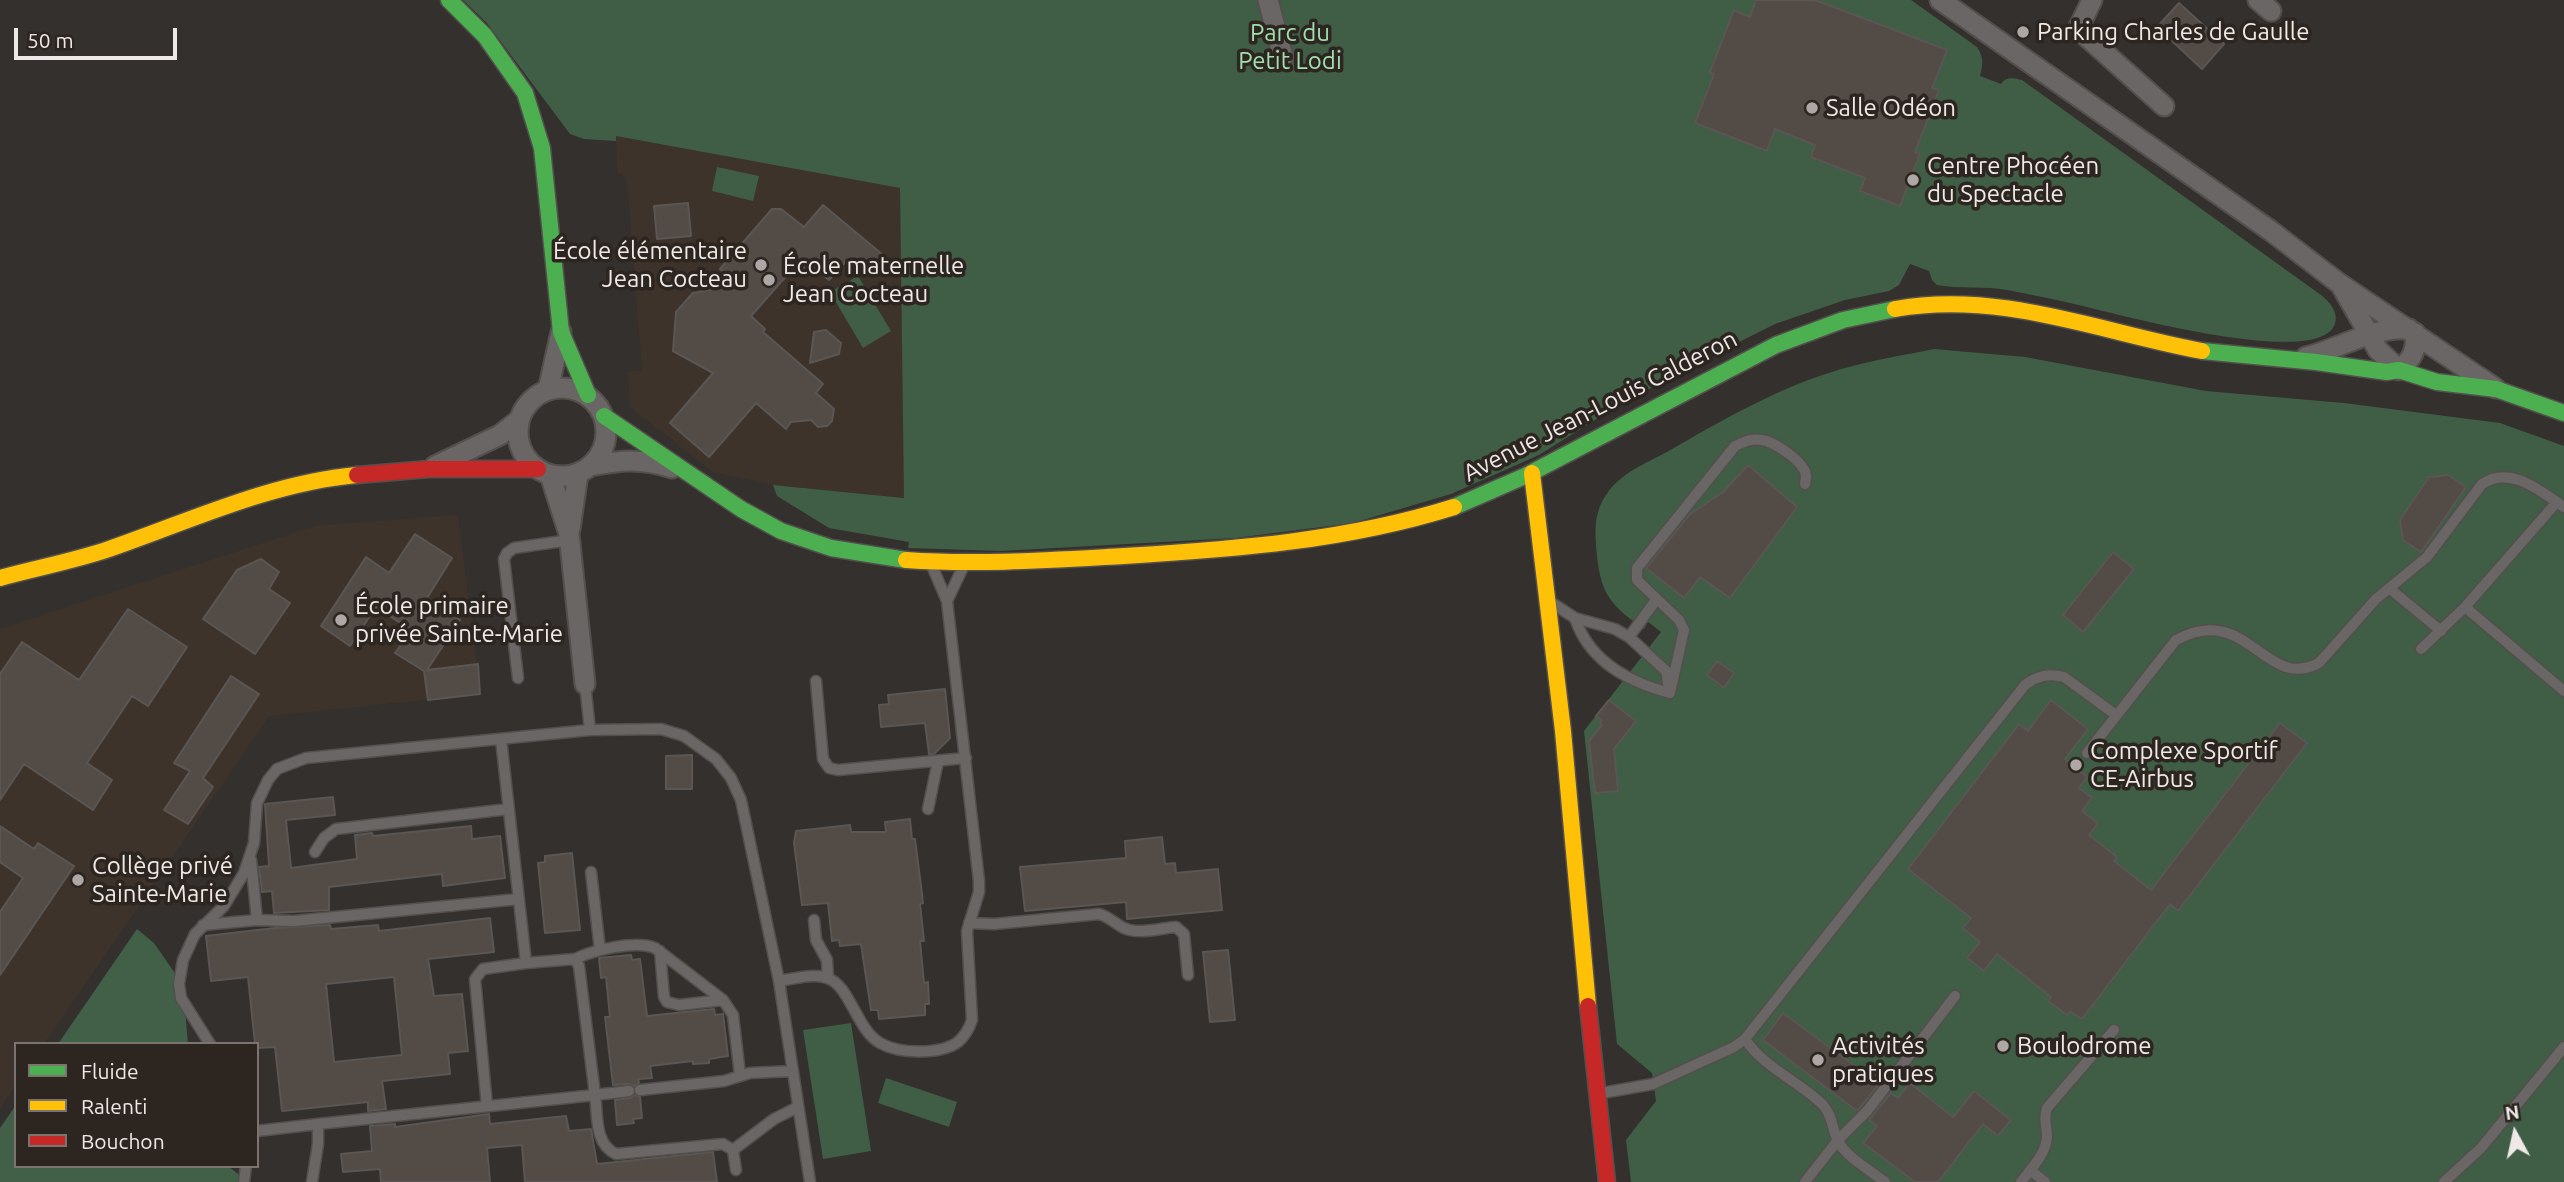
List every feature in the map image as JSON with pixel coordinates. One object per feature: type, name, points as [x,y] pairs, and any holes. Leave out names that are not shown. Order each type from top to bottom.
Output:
[{"type":"street","points":[[449,0],[485,37],[525,93],[542,148],[561,332],[588,395]]},
{"type":"street","points":[[1268,0],[1283,57]]},
{"type":"street","points":[[1940,0],[2271,230],[2340,284],[2496,389]]},
{"type":"street","points":[[2092,0],[2078,29],[2164,106]]},
{"type":"street","points":[[2340,284],[2378,349],[2399,370],[2408,363],[2414,353],[2412,331]]},
{"type":"street","name":"Avenue Jean-Louis Calderon","points":[[588,395],[604,416],[736,507],[769,526],[800,539],[856,552],[967,561],[1025,561],[1165,553],[1333,539],[1395,525],[1494,491],[1746,358],[1811,331],[1859,317],[1947,303],[1985,306],[2066,320],[2188,349],[2231,356],[2295,360],[2387,372],[2399,370],[2437,382],[2496,389],[2564,413]]},
{"type":"street","points":[[2295,360],[2337,348],[2369,333],[2393,328],[2412,331]]},
{"type":"street","points":[[561,332],[548,390],[562,387],[588,395]]},
{"type":"street","name":"Avenue Jean-Louis Calderon","points":[[429,469],[500,435],[519,420],[525,407],[535,396],[548,390]]},
{"type":"street","points":[[569,537],[584,470],[600,456],[605,443],[607,430],[604,416]]},
{"type":"street","points":[[519,420],[517,434],[520,448],[527,460],[544,472],[569,537],[585,684]]},
{"type":"street","name":"Avenue Jean-Louis Calderon","points":[[0,578],[106,550],[274,490],[352,475],[429,469],[544,472],[564,476],[622,460],[649,461],[689,473]]},
{"type":"street","points":[[1532,472],[1563,731],[1596,1094],[1608,1182]]},
{"type":"lane","points":[[1670,693],[1684,630],[1679,620],[1637,580],[1637,568],[1735,446],[1747,440],[1759,439],[1771,443],[1802,466],[1806,475],[1805,484]]},
{"type":"lane","points":[[2087,753],[2176,640],[2188,633],[2217,629],[2229,632],[2284,667],[2295,671],[2306,670],[2319,663],[2389,588],[2427,557],[2482,484],[2503,476],[2517,478],[2560,504],[2465,607],[2421,649]]},
{"type":"lane","points":[[518,678],[504,559],[514,548],[569,537]]},
{"type":"lane","points":[[779,981],[818,976],[828,978],[841,989],[861,1025],[880,1043],[896,1049],[941,1049],[956,1043],[968,1032],[972,1020],[967,940],[969,923],[979,892],[979,881],[947,601],[930,560]]},
{"type":"lane","points":[[947,601],[967,561]]},
{"type":"lane","points":[[2389,588],[2441,631]]},
{"type":"lane","points":[[1548,600],[1575,618],[1615,629],[1629,637],[1666,671],[1670,693]]},
{"type":"lane","points":[[1629,637],[1656,600]]},
{"type":"lane","points":[[2465,607],[2564,691]]},
{"type":"lane","points":[[1575,618],[1581,636],[1590,649],[1641,685],[1670,693]]},
{"type":"lane","points":[[1596,1094],[1653,1084],[1734,1047],[1745,1039],[2025,685],[2043,675],[2064,677],[2116,715]]},
{"type":"lane","points":[[816,681],[823,759],[829,768],[838,770],[966,758]]},
{"type":"lane","points":[[585,684],[590,730]]},
{"type":"lane","points":[[209,1042],[181,998],[179,984],[183,960],[188,947],[203,925],[234,893],[250,856],[260,792],[277,769],[306,758],[590,730],[648,728],[672,732],[695,742],[725,768],[741,800],[779,981],[810,1182]]},
{"type":"lane","points":[[501,739],[526,963]]},
{"type":"lane","points":[[928,809],[939,761]]},
{"type":"lane","points":[[315,852],[324,838],[336,829],[509,809]]},
{"type":"lane","points":[[250,856],[257,920]]},
{"type":"lane","points":[[591,872],[600,950]]},
{"type":"lane","points":[[203,925],[257,920],[294,921],[519,899]]},
{"type":"lane","points":[[969,923],[994,924],[1100,914],[1126,930],[1176,927],[1184,934],[1188,975]]},
{"type":"lane","points":[[814,920],[816,940],[827,960],[828,978]]},
{"type":"lane","points":[[487,1106],[475,979],[483,969],[575,959],[600,950],[646,945],[660,951],[723,1000],[733,1015],[740,1075]]},
{"type":"lane","points":[[660,951],[664,997],[667,1002],[679,1005],[723,1000]]},
{"type":"lane","points":[[575,959],[579,967],[603,1145],[616,1154],[716,1144],[733,1150],[736,1170]]},
{"type":"lane","points":[[1805,1182],[1838,1140],[1868,1110],[1955,996]]},
{"type":"lane","points":[[2021,1182],[2046,1144],[2047,1108],[2114,1030]]},
{"type":"lane","points":[[1745,1039],[1759,1056],[1824,1106],[1844,1149],[1885,1182]]},
{"type":"lane","points":[[2444,1182],[2481,1148],[2564,1047]]},
{"type":"lane","points":[[640,1090],[724,1081],[740,1075],[793,1071]]},
{"type":"lane","points":[[259,1131],[629,1091]]},
{"type":"lane","points":[[733,1150],[774,1119],[798,1107]]},
{"type":"lane","points":[[312,1182],[318,1124]]},
{"type":"lane","points":[[2030,1170],[2045,1182]]},
{"type":"shaded area","name":"École maternelle Jean Cocteau","points":[[616,136],[901,188],[905,498],[773,485],[713,472],[630,407],[628,372],[642,370],[627,178],[617,172]]},
{"type":"shaded area","name":"Collège privé Sainte-Marie","points":[[458,515],[480,694],[269,716],[45,1042],[14,1042],[14,1088],[0,1108],[0,629],[315,526]]},
{"type":"green space","name":"Parc du Petit Lodi","points":[[463,0],[1911,0],[1977,47],[1982,61],[1980,76],[2001,84],[2013,78],[2022,80],[2321,295],[2333,309],[2336,322],[2318,338],[2290,342],[2252,340],[2166,326],[2007,290],[1937,285],[1929,271],[1910,264],[1899,285],[1889,291],[1845,300],[1775,324],[1606,413],[1539,455],[1451,494],[1353,523],[1235,538],[1001,551],[908,548],[909,542],[829,528],[777,496],[773,485],[904,498],[900,188],[616,136],[616,141],[584,139],[570,134],[487,23]]},
{"type":"green space","points":[[717,167],[759,176],[753,201],[712,191]]},
{"type":"green space","points":[[858,276],[891,331],[863,348],[830,292]]},
{"type":"green space","name":"Complexe Sportif CE-Airbus","points":[[1934,349],[2025,357],[2206,391],[2344,403],[2500,423],[2564,446],[2564,1182],[1631,1182],[1626,1140],[1656,1101],[1652,1073],[1617,1044],[1584,731],[1661,632],[1648,622],[1644,629],[1633,621],[1617,607],[1605,591],[1596,548],[1599,509],[1611,488],[1625,475],[1753,404],[1845,368]]},
{"type":"green space","points":[[137,929],[154,943],[183,985],[188,1042],[59,1042]]},
{"type":"green space","points":[[851,1023],[871,1151],[823,1159],[803,1030]]},
{"type":"green space","points":[[886,1078],[957,1102],[949,1127],[878,1103]]},
{"type":"green space","points":[[14,1108],[14,1168],[230,1168],[248,1182],[0,1182],[0,1128]]},
{"type":"building","name":"Salle Odéon","points":[[1756,0],[1815,0],[1947,50],[1932,88],[1939,90],[1915,152],[1920,154],[1900,206],[1860,191],[1865,178],[1811,157],[1815,145],[1775,129],[1767,151],[1695,123],[1714,74],[1710,72],[1734,10],[1750,17]]},
{"type":"building","points":[[2179,3],[2224,44],[2202,69],[2157,27]]},
{"type":"building","points":[[688,203],[691,236],[657,239],[654,206]]},
{"type":"building","points":[[823,205],[883,255],[883,264],[876,272],[865,273],[846,261],[829,280],[814,268],[803,269],[796,265],[751,316],[765,329],[763,332],[823,384],[816,393],[834,409],[832,421],[827,426],[818,427],[811,420],[791,422],[786,429],[756,403],[709,457],[670,423],[713,373],[673,351],[676,312],[693,293],[739,285],[720,269],[772,209],[781,209],[804,227]]},
{"type":"building","points":[[826,330],[841,343],[839,354],[810,363],[814,332]]},
{"type":"building","points":[[1748,465],[1797,507],[1730,598],[1700,577],[1684,598],[1646,568],[1690,514],[1722,493]]},
{"type":"building","points":[[2448,475],[2466,487],[2421,552],[2403,540],[2400,520],[2429,477]]},
{"type":"building","points":[[415,534],[452,558],[427,598],[460,620],[427,670],[478,664],[480,694],[428,700],[424,671],[395,653],[411,630],[376,607],[350,646],[321,626],[366,557],[389,573]]},
{"type":"building","points":[[2113,552],[2134,569],[2083,632],[2063,615]]},
{"type":"building","points":[[261,559],[279,572],[269,589],[290,603],[255,654],[203,619],[237,570]]},
{"type":"building","points":[[128,609],[187,647],[148,706],[132,696],[87,763],[112,780],[93,810],[24,764],[0,800],[0,674],[22,642],[79,680]]},
{"type":"building","points":[[1717,661],[1734,673],[1724,688],[1707,675]]},
{"type":"building","points":[[231,676],[259,694],[203,778],[213,787],[188,824],[164,810],[190,771],[174,763]]},
{"type":"building","points":[[945,689],[950,738],[934,754],[929,754],[925,723],[881,727],[879,705],[889,704],[888,695]]},
{"type":"building","points":[[1609,700],[1636,721],[1614,749],[1618,791],[1595,793],[1589,741],[1602,725],[1602,721],[1596,716]]},
{"type":"building","points":[[2051,700],[2088,729],[2065,759],[2087,777],[2079,788],[2092,798],[2082,811],[2098,823],[2089,835],[2117,857],[2114,861],[2151,890],[2280,723],[2307,743],[2178,911],[2170,904],[2082,1019],[2070,1011],[2067,1015],[2048,1001],[2051,997],[1997,954],[1984,971],[1967,958],[1980,942],[1963,928],[1971,918],[1908,869],[2019,724],[2028,731]]},
{"type":"building","points":[[692,755],[692,789],[666,789],[666,756]]},
{"type":"building","points":[[333,797],[335,815],[286,820],[291,868],[357,859],[355,835],[372,833],[373,836],[471,826],[472,839],[500,836],[505,878],[443,886],[442,874],[329,887],[329,910],[274,913],[272,891],[262,892],[259,867],[269,866],[265,804]]},
{"type":"building","points":[[910,819],[923,903],[920,904],[924,941],[920,941],[924,983],[928,982],[929,1004],[925,1004],[925,1015],[879,1019],[878,1010],[871,1010],[861,944],[840,946],[839,940],[832,941],[828,903],[802,905],[794,843],[796,831],[850,825],[851,832],[886,832],[885,822]]},
{"type":"building","points":[[0,826],[34,849],[38,843],[74,866],[0,975],[0,912],[23,878],[0,862]]},
{"type":"building","points":[[1162,837],[1165,864],[1175,863],[1176,873],[1218,869],[1222,910],[1127,919],[1126,902],[1025,911],[1020,867],[1126,858],[1125,841]]},
{"type":"building","points":[[572,853],[580,930],[545,933],[538,863],[545,862],[545,856]]},
{"type":"building","points":[[490,918],[494,952],[428,959],[434,996],[462,994],[468,1051],[448,1053],[450,1074],[382,1081],[386,1109],[368,1111],[368,1102],[282,1111],[275,1047],[259,1048],[259,1042],[255,1042],[248,977],[211,981],[206,936],[275,928],[330,925],[331,929],[378,925],[379,931]],"holes":[[[394,977],[402,1055],[334,1062],[326,984]]]},
{"type":"building","points":[[1228,950],[1235,1020],[1210,1022],[1203,952]]},
{"type":"building","points":[[631,955],[632,960],[640,959],[647,1016],[714,1009],[715,1015],[723,1014],[728,1056],[709,1059],[709,1063],[693,1064],[693,1061],[650,1066],[652,1078],[638,1079],[639,1083],[634,1086],[613,1085],[605,1017],[610,1017],[606,977],[601,978],[599,958]]},
{"type":"building","name":"Activités pratiques","points":[[1783,1013],[1879,1084],[1857,1111],[1763,1040]]},
{"type":"building","points":[[1910,1083],[1953,1117],[1974,1091],[2011,1120],[1998,1136],[1983,1124],[1938,1182],[1915,1182],[1863,1143],[1877,1126],[1869,1120],[1891,1093],[1898,1098]]},
{"type":"building","points":[[635,1095],[640,1097],[642,1118],[633,1119],[634,1123],[617,1125],[615,1100]]},
{"type":"building","points":[[489,1114],[490,1124],[566,1116],[569,1131],[591,1129],[597,1164],[713,1152],[717,1182],[525,1182],[522,1145],[487,1148],[490,1182],[381,1182],[380,1169],[343,1172],[341,1154],[372,1151],[370,1126],[395,1124],[395,1127]]},
{"type":"traffic: fast","points":[[449,0],[485,36],[525,93],[542,148],[561,332],[588,395]]},
{"type":"traffic: fast","points":[[1454,507],[1525,476],[1776,345],[1843,320],[1895,309]]},
{"type":"traffic: fast","points":[[2202,351],[2387,372],[2399,370],[2437,382],[2496,389],[2564,413]]},
{"type":"traffic: fast","points":[[604,416],[741,509],[781,531],[831,548],[906,560]]},
{"type":"traffic: slow","points":[[1895,309],[1934,305],[2011,309],[2202,351]]},
{"type":"traffic: slow","points":[[1532,473],[1563,731],[1588,1006]]},
{"type":"traffic: slow","points":[[0,578],[96,553],[231,504],[293,486],[357,475]]},
{"type":"traffic: slow","points":[[906,560],[1042,560],[1291,542],[1373,528],[1454,507]]},
{"type":"traffic: jam","points":[[357,475],[429,469],[538,469]]},
{"type":"traffic: jam","points":[[1588,1006],[1607,1182]]},
{"type":"place","name":"Parking Charles de Gaulle","points":[[2023,32]]},
{"type":"place","name":"Salle Odéon","points":[[1812,108]]},
{"type":"place","name":"Centre Phocéen du Spectacle","points":[[1913,180]]},
{"type":"place","name":"École élémentaire Jean Cocteau","points":[[761,265]]},
{"type":"place","name":"École maternelle Jean Cocteau","points":[[769,280]]},
{"type":"place","name":"École primaire privée Sainte-Marie","points":[[341,620]]},
{"type":"place","name":"Complexe Sportif CE-Airbus","points":[[2076,765]]},
{"type":"place","name":"Collège privé Sainte-Marie","points":[[78,880]]},
{"type":"place","name":"Boulodrome","points":[[2003,1046]]},
{"type":"place","name":"Activités pratiques","points":[[1818,1060]]}]
